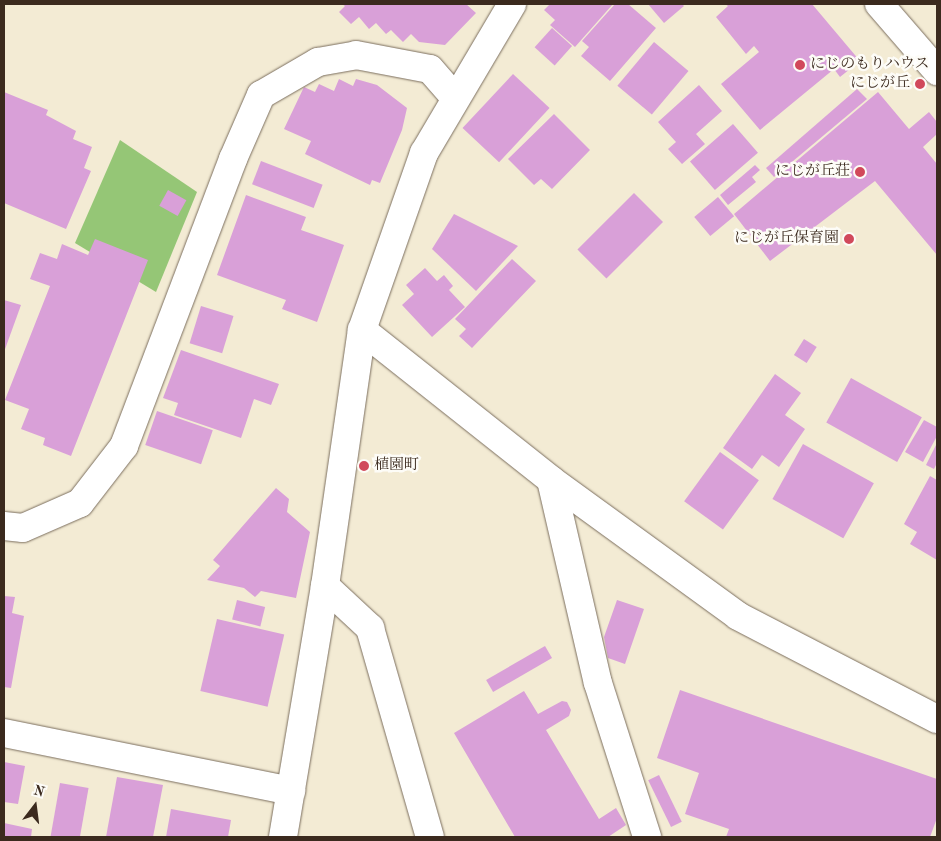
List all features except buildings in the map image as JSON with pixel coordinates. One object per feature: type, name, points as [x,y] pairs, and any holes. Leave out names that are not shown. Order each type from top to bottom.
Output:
[{"type":"street","points":[[283,837],[325,586],[362,330],[424,153],[512,4]]},
{"type":"street","points":[[878,4],[937,72]]},
{"type":"street","points":[[4,526],[23,528],[80,503],[124,446],[233,159],[261,95],[318,62],[356,55],[430,69],[455,98]]},
{"type":"street","points":[[362,330],[551,480],[738,616],[937,719]]},
{"type":"street","points":[[551,480],[598,682],[647,837]]},
{"type":"street","points":[[325,586],[370,628],[430,837]]},
{"type":"street","points":[[4,733],[291,791]]},
{"type":"green space","points":[[120,140],[197,192],[156,292],[75,243]]},
{"type":"place","name":"にじのもりハウス","points":[[800,65]]},
{"type":"place","name":"にじが丘","points":[[920,84]]},
{"type":"place","name":"にじが丘荘","points":[[860,172]]},
{"type":"place","name":"にじが丘保育園","points":[[849,239]]},
{"type":"place","name":"植園町","points":[[364,466]]}]
